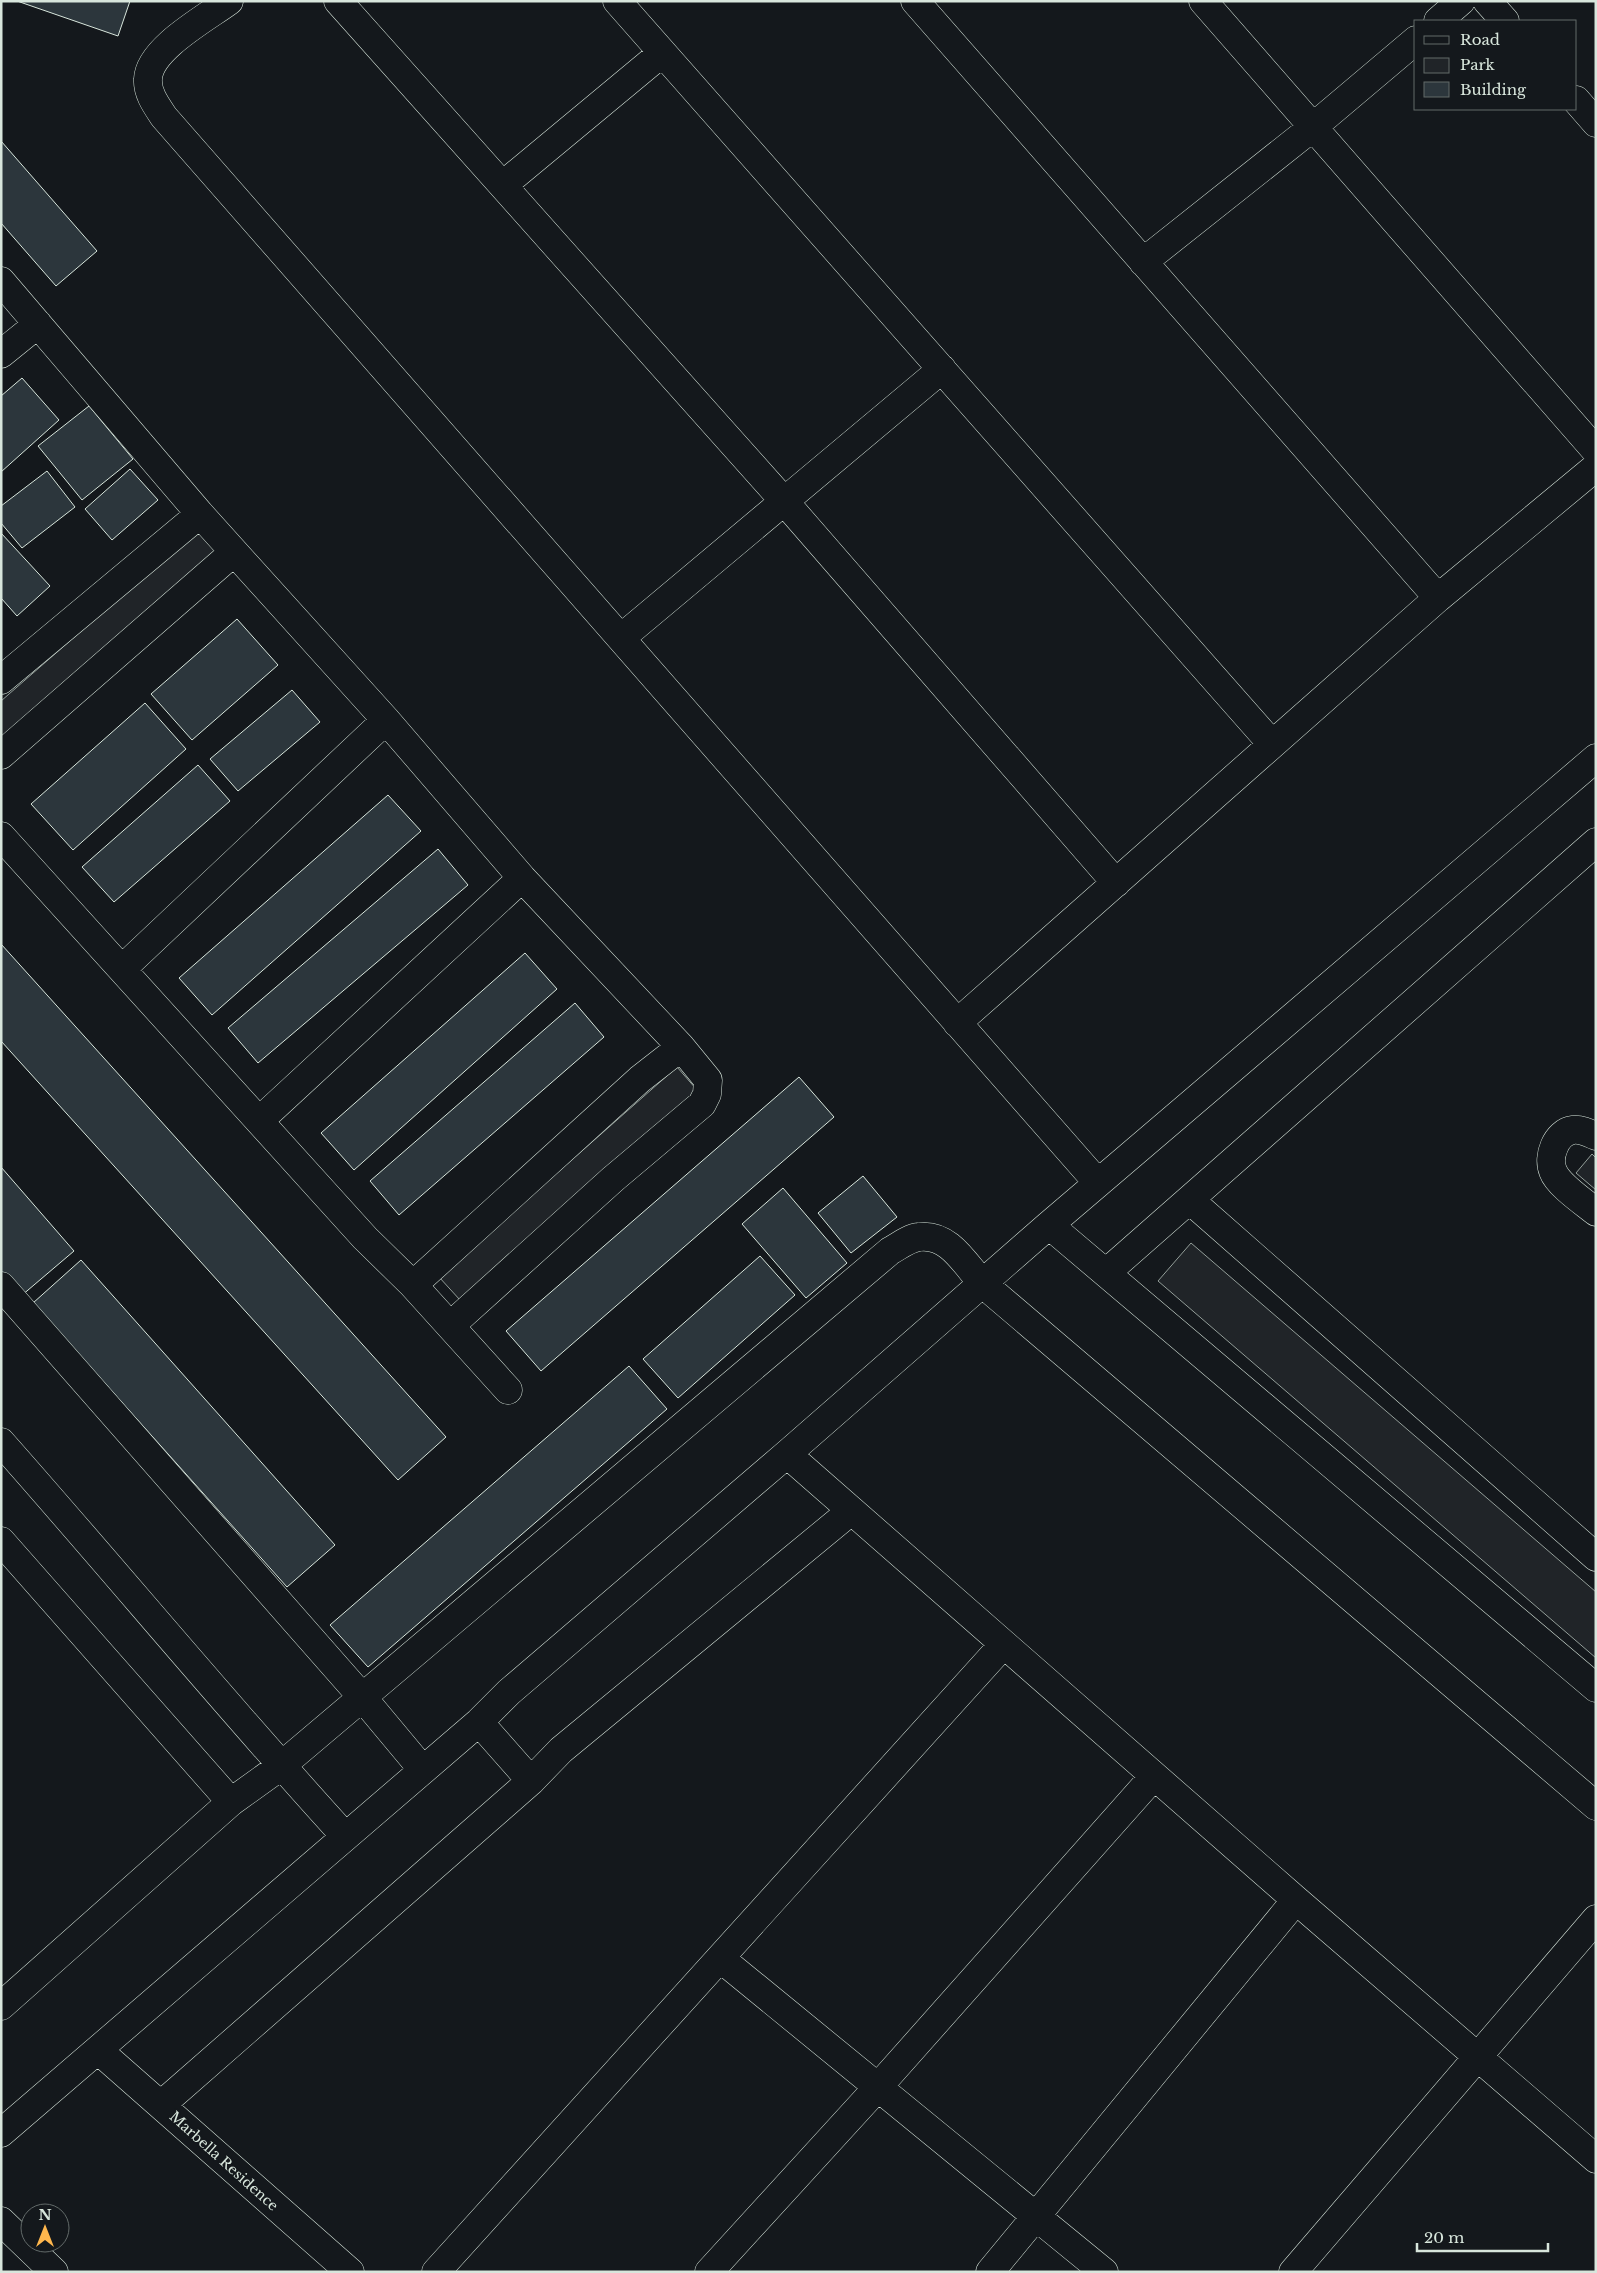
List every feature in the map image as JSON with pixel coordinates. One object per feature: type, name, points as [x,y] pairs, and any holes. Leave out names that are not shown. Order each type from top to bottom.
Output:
[{"type":"street","points":[[229,1],[161,50],[151,62],[148,79],[151,97],[171,124],[1098,1183]]},
{"type":"street","points":[[338,1],[784,501],[1116,882]]},
{"type":"street","points":[[617,1],[1272,744]]},
{"type":"street","points":[[915,1],[1438,598]]},
{"type":"street","points":[[1203,1],[1596,451]]},
{"type":"street","points":[[1439,20],[1461,1]]},
{"type":"street","points":[[1487,1],[1504,20]]},
{"type":"street","points":[[1143,262],[1313,128],[1414,42]]},
{"type":"street","points":[[503,185],[662,53]]},
{"type":"street","points":[[1577,101],[1596,123]]},
{"type":"street","points":[[1,281],[200,514],[386,720],[522,878],[681,1047],[708,1080],[707,1094],[702,1104],[613,1179],[450,1326]]},
{"type":"street","points":[[1,354],[38,324]]},
{"type":"street","points":[[621,638],[942,369]]},
{"type":"street","points":[[957,1023],[1438,598],[1596,467]]},
{"type":"street","points":[[1,680],[200,514]]},
{"type":"street","points":[[1,755],[234,552]]},
{"type":"street","points":[[122,969],[386,720]]},
{"type":"street","points":[[1,2133],[479,1722],[509,1692],[787,1454],[1098,1183],[1596,758]]},
{"type":"street","points":[[1,836],[365,1238],[412,1285],[508,1390]]},
{"type":"street","points":[[1107,1272],[1191,1201],[1596,842]]},
{"type":"street","points":[[259,1121],[522,878]]},
{"type":"street","points":[[412,1285],[640,1078],[681,1047]]},
{"type":"street","points":[[1596,1136],[1587,1131],[1572,1130],[1561,1136],[1554,1146],[1551,1161],[1553,1173],[1596,1212]]},
{"type":"street","points":[[1191,1201],[1596,1557]]},
{"type":"street","points":[[1050,1225],[1596,1688]]},
{"type":"street","points":[[1,2006],[231,1802],[282,1766],[890,1251],[917,1237],[935,1237],[947,1243],[982,1284],[1596,1806]]},
{"type":"street","points":[[1,1286],[363,1698],[423,1770]]},
{"type":"street","points":[[1,1442],[345,1836]]},
{"type":"street","points":[[787,1454],[1003,1645],[1596,2159]]},
{"type":"street","points":[[161,2105],[531,1781],[561,1750],[852,1511]]},
{"type":"street","points":[[1,1541],[231,1802]]},
{"type":"street","points":[[436,2272],[1003,1645]]},
{"type":"street","points":[[479,1722],[531,1781]]},
{"type":"street","points":[[709,2272],[878,2087],[1154,1776]]},
{"type":"street","points":[[990,2272],[1296,1900]]},
{"type":"street","points":[[1293,2272],[1596,1919]]},
{"type":"street","points":[[720,1958],[1104,2272]]},
{"type":"street","name":"Marbella Residence","points":[[98,2050],[350,2272]]},
{"type":"street","points":[[5,2231],[54,2272]]},
{"type":"green space","points":[[197,530],[218,553],[1,743],[1,701]]},
{"type":"green space","points":[[677,1067],[697,1090],[460,1300],[439,1277]]},
{"type":"green space","points":[[1592,1154],[1596,1158],[1596,1190],[1576,1173]]},
{"type":"green space","points":[[1191,1243],[1596,1592],[1596,1658],[1158,1281]]},
{"type":"building","points":[[17,1],[130,1],[118,36]]},
{"type":"building","points":[[1,141],[97,251],[56,286],[1,223]]},
{"type":"building","points":[[22,378],[59,420],[1,472],[1,396]]},
{"type":"building","points":[[89,406],[133,459],[82,500],[38,446]]},
{"type":"building","points":[[130,469],[158,500],[112,540],[85,509]]},
{"type":"building","points":[[47,471],[75,507],[22,548],[1,523],[1,506]]},
{"type":"building","points":[[1,533],[50,586],[17,616],[1,598]]},
{"type":"building","points":[[237,619],[278,665],[192,740],[151,694]]},
{"type":"building","points":[[292,690],[320,722],[238,791],[210,759]]},
{"type":"building","points":[[145,703],[186,749],[73,850],[31,804]]},
{"type":"building","points":[[198,765],[230,801],[114,902],[82,867]]},
{"type":"building","points":[[388,795],[421,831],[212,1015],[179,978]]},
{"type":"building","points":[[438,849],[468,885],[258,1063],[228,1028]]},
{"type":"building","points":[[1,944],[446,1437],[398,1480],[1,1041]]},
{"type":"building","points":[[525,953],[557,989],[354,1170],[321,1133]]},
{"type":"building","points":[[575,1003],[604,1037],[399,1215],[370,1181]]},
{"type":"building","points":[[799,1077],[834,1117],[541,1371],[506,1331]]},
{"type":"building","points":[[1,1167],[74,1251],[21,1296],[1,1274]]},
{"type":"building","points":[[863,1176],[897,1217],[851,1253],[818,1213]]},
{"type":"building","points":[[783,1188],[847,1263],[806,1298],[742,1224]]},
{"type":"building","points":[[760,1256],[795,1295],[678,1398],[643,1359]]},
{"type":"building","points":[[81,1260],[335,1545],[287,1587],[33,1303]]},
{"type":"building","points":[[629,1366],[667,1409],[368,1667],[330,1625]]}]
